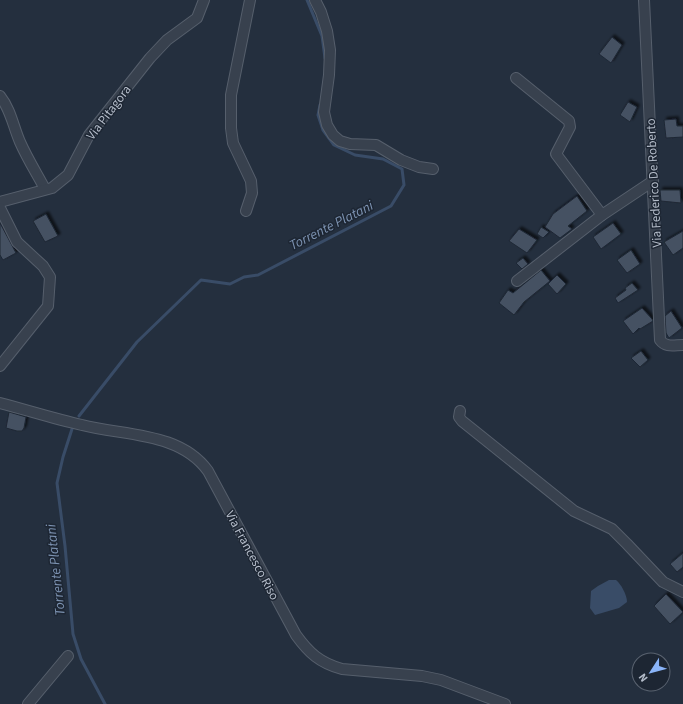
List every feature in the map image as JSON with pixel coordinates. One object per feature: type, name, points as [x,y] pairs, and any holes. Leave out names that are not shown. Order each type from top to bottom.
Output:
[{"type":"street","name":"Via Pitagora","points":[[0,202],[52,188],[68,174],[86,140],[94,129],[150,58],[167,40],[197,18],[204,0]]},
{"type":"street","points":[[246,211],[252,193],[251,181],[233,143],[231,128],[231,95],[250,0]]},
{"type":"street","points":[[315,0],[321,12],[327,31],[330,50],[329,74],[324,112],[333,135],[340,141],[376,145],[401,160],[418,167],[433,169]]},
{"type":"street","name":"Via Federico De Roberto","points":[[644,0],[660,340],[667,346],[683,345]]},
{"type":"street","points":[[516,78],[569,121],[570,127],[556,154],[602,215]]},
{"type":"street","points":[[0,96],[6,103],[20,141],[45,189]]},
{"type":"street","points":[[517,281],[602,215],[653,181]]},
{"type":"street","points":[[0,208],[17,242],[43,266],[50,277],[48,306],[0,366]]},
{"type":"street","name":"Via Francesco Riso","points":[[0,403],[83,426],[162,440],[186,450],[195,456],[208,471],[296,635],[306,649],[316,657],[342,670],[422,676],[441,680],[505,704]]},
{"type":"street","points":[[460,411],[459,417],[476,433],[574,511],[612,529],[628,544],[662,582],[683,592]]},
{"type":"street","points":[[28,704],[68,656]]},
{"type":"water","points":[[609,580],[616,580],[620,584],[625,593],[627,602],[619,608],[595,615],[590,608],[591,591]]},
{"type":"building","points":[[612,37],[622,45],[611,63],[599,54]]},
{"type":"building","points":[[628,102],[637,107],[630,122],[620,115]]},
{"type":"building","points":[[676,119],[677,126],[683,126],[683,137],[666,138],[664,120]]},
{"type":"building","points":[[660,190],[680,190],[681,203],[661,201]]},
{"type":"building","points":[[577,196],[587,211],[568,226],[572,229],[560,238],[545,227],[553,214]]},
{"type":"building","points":[[46,214],[58,236],[45,242],[33,221]]},
{"type":"building","points":[[0,223],[16,253],[3,260],[0,255]]},
{"type":"building","points":[[613,223],[621,234],[601,249],[593,237]]},
{"type":"building","points":[[541,227],[549,232],[543,238],[537,234]]},
{"type":"building","points":[[519,229],[537,240],[527,253],[509,241]]},
{"type":"building","points":[[683,231],[683,248],[673,255],[664,242]]},
{"type":"building","points":[[631,250],[640,264],[627,273],[617,260]]},
{"type":"building","points":[[523,258],[528,264],[522,269],[516,263]]},
{"type":"building","points":[[541,270],[550,281],[524,302],[514,315],[499,303],[508,290],[513,293]]},
{"type":"building","points":[[557,275],[566,284],[557,294],[548,284]]},
{"type":"building","points":[[632,283],[638,290],[618,303],[615,298],[626,290],[625,288]]},
{"type":"building","points":[[642,308],[653,321],[640,329],[639,328],[633,334],[623,321]]},
{"type":"building","points":[[671,311],[682,328],[669,338],[666,333],[665,316]]},
{"type":"building","points":[[641,351],[648,360],[640,367],[631,358]]},
{"type":"building","points":[[9,412],[26,417],[22,431],[6,428]]},
{"type":"building","points":[[683,553],[683,567],[677,572],[670,564]]},
{"type":"building","points":[[666,594],[683,612],[670,624],[654,606]]},
{"type":"waterway","name":"Torrente Platani","points":[[307,0],[322,36],[325,58]]},
{"type":"waterway","name":"Torrente Platani","points":[[79,416],[137,342],[201,280],[230,284],[244,277],[258,275],[391,206],[404,185],[402,169],[383,159],[355,155],[334,145],[323,130],[318,115],[320,105]]},
{"type":"waterway","name":"Torrente Platani","points":[[72,429],[57,483],[65,546],[73,634],[81,659],[105,704]]}]
